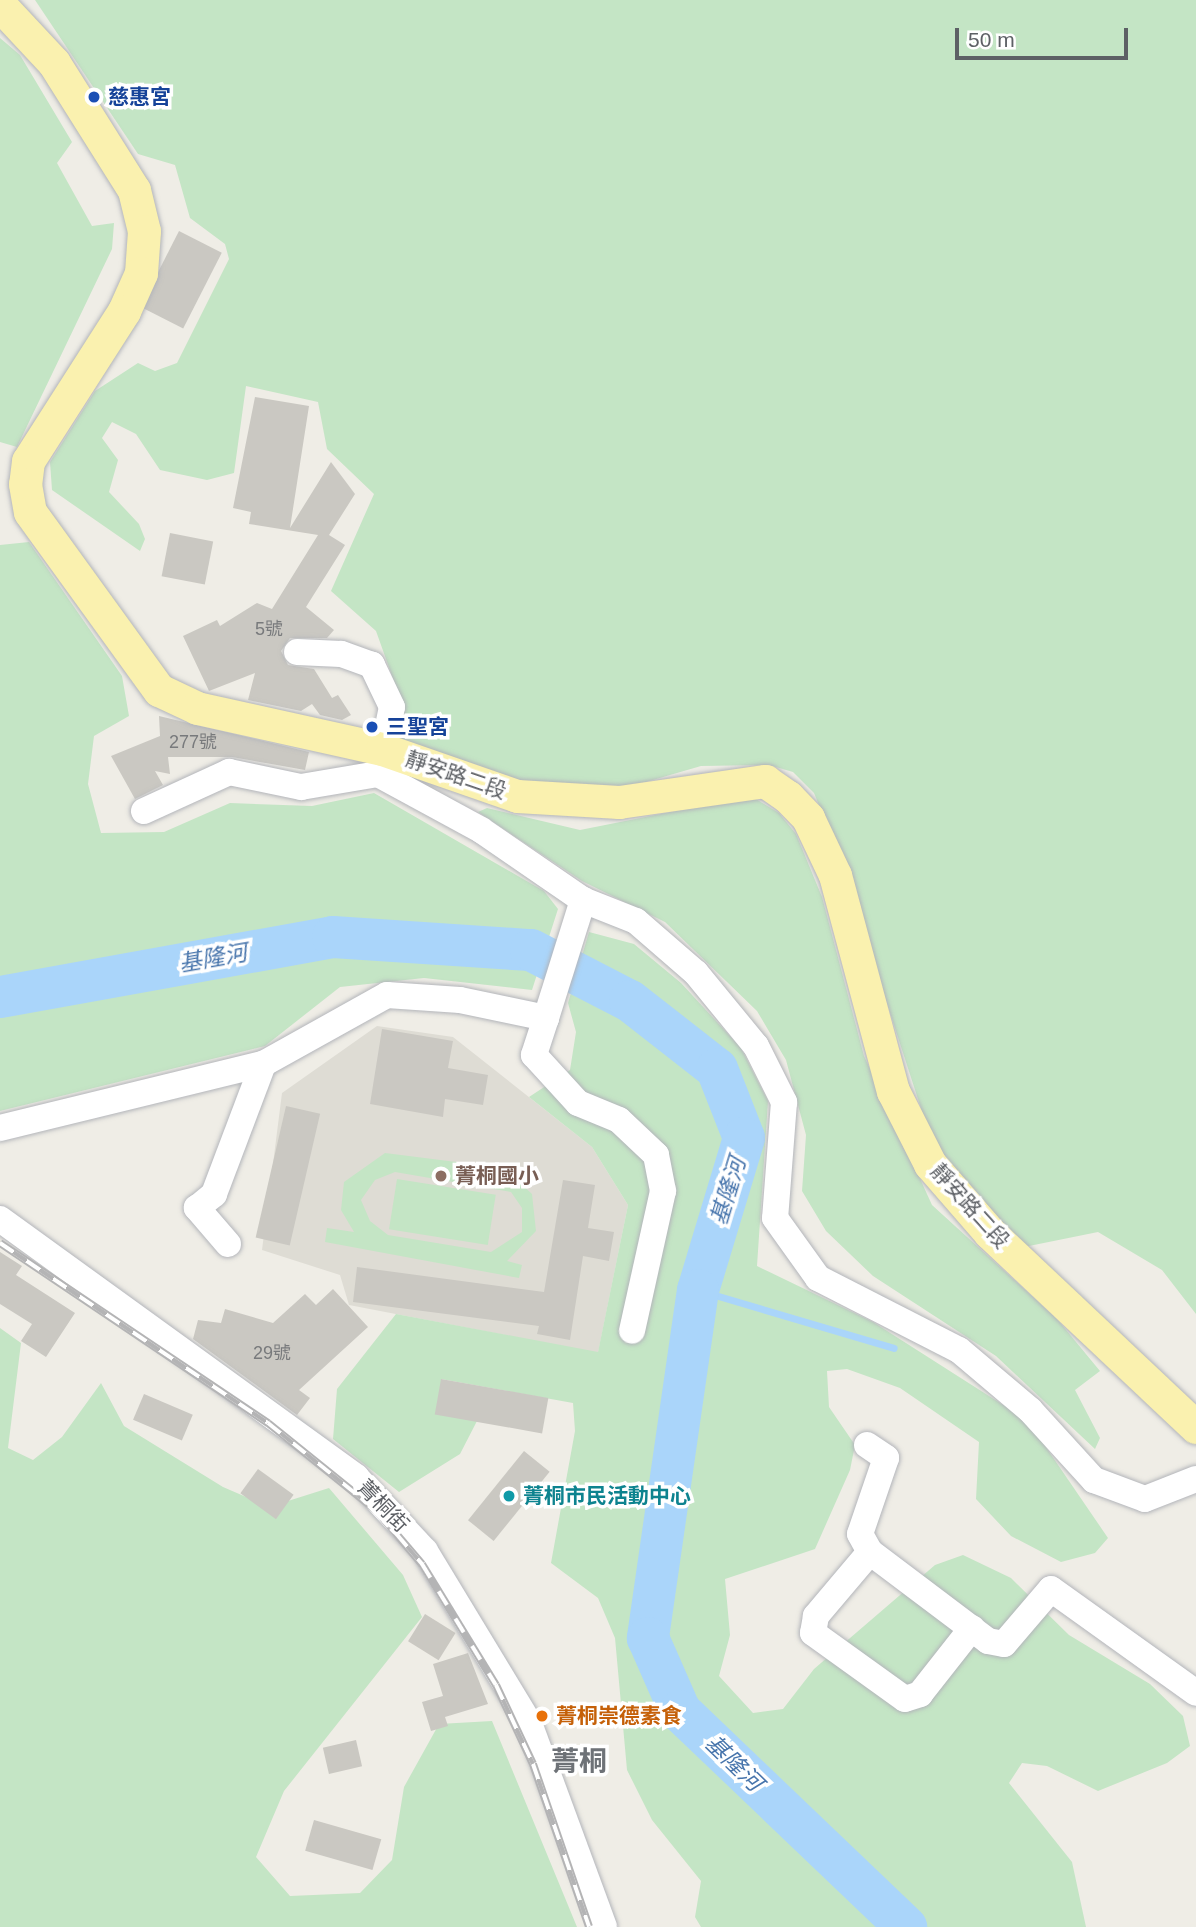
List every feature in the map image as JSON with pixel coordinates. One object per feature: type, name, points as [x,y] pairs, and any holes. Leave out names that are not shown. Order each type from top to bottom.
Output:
[{"type":"main road","name":"靜安路二段","points":[[0,5],[54,63],[134,190],[144,231],[141,273],[124,311],[28,460],[30,512],[159,690],[197,708],[380,762],[517,796],[566,803],[619,802],[765,781],[788,797],[808,818],[835,875],[893,1091],[930,1164],[990,1233],[1196,1427]]},
{"type":"street","points":[[297,652],[341,653],[372,665],[392,707],[380,762]]},
{"type":"street","points":[[144,811],[229,772],[301,787],[380,762]]},
{"type":"street","points":[[380,762],[481,830],[579,911],[636,921],[696,973],[756,1046],[784,1102],[775,1218],[818,1278],[959,1350],[1030,1410],[1094,1480],[1145,1499],[1196,1479]]},
{"type":"street","points":[[579,911],[534,1055],[578,1103],[619,1121],[656,1155],[663,1191],[632,1331]]},
{"type":"street","points":[[0,1128],[264,1064],[387,995],[548,1009]]},
{"type":"street","points":[[228,1244],[197,1208],[214,1194],[264,1064]]},
{"type":"street","name":"菁桐街","points":[[0,1219],[356,1477],[425,1551],[528,1723],[604,1927]]},
{"type":"street","points":[[867,1445],[886,1458],[860,1534],[870,1552],[972,1628],[1004,1644],[1051,1590],[1196,1693]]},
{"type":"street","points":[[870,1552],[816,1616],[813,1633],[905,1699],[920,1694],[972,1628]]},
{"type":"shaded area","name":"菁桐國小","points":[[377,1026],[453,1037],[592,1147],[628,1205],[598,1353],[349,1305],[340,1275],[262,1250],[282,1093]]},
{"type":"green space","points":[[35,0],[1196,0],[1196,1314],[1162,1270],[1098,1232],[1024,1247],[955,1171],[928,1130],[837,849],[814,793],[793,772],[769,765],[701,766],[639,784],[578,792],[521,783],[400,742],[401,701],[376,631],[331,591],[374,494],[327,449],[318,402],[246,386],[234,473],[207,480],[160,470],[136,434],[112,422],[102,438],[118,460],[109,492],[139,524],[145,539],[140,551],[52,490],[50,462],[95,391],[138,363],[155,371],[177,363],[229,259],[225,244],[190,218],[175,165],[138,154]]},
{"type":"green space","points":[[0,38],[20,55],[72,142],[57,163],[92,226],[114,223],[112,249],[17,447],[0,442]]},
{"type":"green space","points":[[29,542],[122,676],[129,716],[94,736],[88,784],[101,833],[164,832],[230,803],[312,806],[374,793],[544,891],[558,909],[532,990],[424,978],[340,987],[265,1046],[0,1111],[0,545]]},
{"type":"green space","points":[[751,796],[779,813],[796,834],[822,897],[864,1056],[932,1205],[1057,1319],[1100,1371],[1075,1390],[1100,1438],[1095,1449],[996,1356],[873,1276],[826,1231],[802,1191],[806,1135],[786,1060],[757,1011],[665,922],[582,881],[478,812],[487,808],[580,830]]},
{"type":"green space","points":[[589,932],[634,944],[681,983],[741,1048],[768,1101],[757,1266],[873,1322],[1028,1421],[1108,1538],[1095,1553],[1061,1562],[1011,1536],[976,1499],[979,1442],[900,1388],[847,1369],[827,1371],[829,1407],[855,1445],[850,1470],[815,1549],[725,1579],[730,1635],[719,1676],[753,1713],[783,1709],[814,1669],[935,1565],[963,1555],[1011,1578],[1069,1635],[1150,1684],[1183,1716],[1190,1746],[1167,1763],[1098,1791],[1047,1766],[1022,1763],[1009,1783],[1072,1862],[1086,1927],[701,1927],[695,1917],[701,1881],[652,1820],[627,1770],[615,1638],[598,1598],[551,1563],[575,1431],[573,1403],[441,1379],[477,1421],[460,1454],[399,1492],[333,1439],[337,1389],[396,1314],[598,1352],[628,1205],[592,1147],[529,1097],[570,1070],[576,1032],[568,1003]]},
{"type":"green space","points":[[385,1153],[504,1168],[532,1194],[536,1231],[507,1261],[522,1265],[519,1278],[325,1242],[327,1228],[354,1232],[341,1210],[344,1182]],"holes":[[[395,1172],[511,1192],[522,1208],[522,1232],[491,1252],[388,1235],[370,1221],[361,1200],[375,1180]]]},
{"type":"green space","points":[[397,1179],[496,1195],[488,1245],[389,1229]]},
{"type":"green space","points":[[0,1328],[21,1343],[8,1448],[33,1460],[62,1437],[101,1383],[124,1426],[223,1487],[269,1507],[329,1488],[403,1575],[422,1617],[284,1791],[256,1857],[290,1896],[360,1893],[392,1860],[404,1787],[439,1724],[492,1721],[577,1927],[0,1927]]},
{"type":"building","points":[[179,231],[222,253],[183,329],[140,307]]},
{"type":"building","points":[[255,397],[309,406],[290,528],[331,462],[355,494],[329,535],[345,545],[306,607],[334,630],[327,638],[290,638],[281,651],[288,665],[314,669],[332,698],[338,695],[351,715],[342,720],[320,715],[312,704],[301,711],[248,700],[255,673],[209,691],[183,636],[217,620],[220,626],[257,603],[272,609],[318,535],[249,524],[251,512],[233,508]]},
{"type":"building","points":[[170,533],[213,541],[205,585],[162,576]]},
{"type":"building","points":[[159,716],[309,752],[305,770],[232,757],[168,757],[170,774],[155,771],[163,785],[135,799],[111,756],[160,736]]},
{"type":"building","points":[[382,1029],[453,1041],[448,1068],[488,1075],[483,1105],[445,1099],[443,1117],[370,1104]]},
{"type":"building","points":[[286,1106],[320,1114],[290,1245],[256,1238]]},
{"type":"building","points":[[563,1180],[595,1185],[588,1228],[614,1232],[609,1261],[583,1256],[570,1340],[537,1334],[539,1326],[353,1302],[357,1267],[544,1292]]},
{"type":"building","points":[[0,1252],[22,1266],[16,1275],[75,1313],[46,1357],[21,1341],[32,1324],[0,1304]]},
{"type":"building","points":[[333,1289],[368,1327],[299,1390],[310,1398],[297,1415],[193,1339],[198,1320],[221,1323],[225,1309],[273,1323],[305,1294],[316,1305]]},
{"type":"building","points":[[441,1379],[548,1398],[542,1433],[435,1414]]},
{"type":"building","points":[[144,1394],[193,1415],[182,1440],[133,1420]]},
{"type":"building","name":"菁桐市民活動中心","points":[[524,1451],[550,1472],[494,1541],[468,1520]]},
{"type":"building","points":[[258,1469],[294,1495],[276,1519],[240,1493]]},
{"type":"building","points":[[425,1614],[456,1633],[439,1660],[408,1641]]},
{"type":"building","points":[[468,1653],[488,1704],[445,1717],[448,1726],[431,1731],[422,1702],[443,1696],[433,1664]]},
{"type":"building","points":[[356,1740],[362,1766],[329,1774],[323,1748]]},
{"type":"building","points":[[314,1820],[381,1839],[372,1870],[305,1851]]},
{"type":"waterway","name":"基隆河","points":[[0,997],[333,937],[531,950],[630,1001],[717,1069],[744,1138],[698,1290],[648,1638],[680,1711],[906,1927]]},
{"type":"waterway","points":[[698,1290],[894,1348]]},
{"type":"railway","points":[[0,1243],[268,1423],[376,1510],[422,1564],[496,1685],[533,1764],[589,1927]]},
{"type":"place","name":"慈惠宮","points":[[94,97]]},
{"type":"place","name":"三聖宮","points":[[372,727]]},
{"type":"place","name":"菁桐國小","points":[[441,1176]]},
{"type":"place","name":"菁桐市民活動中心","points":[[509,1496]]},
{"type":"place","name":"菁桐崇德素食","points":[[542,1716]]},
{"type":"district","name":"菁桐","points":[[579,1762]]}]
